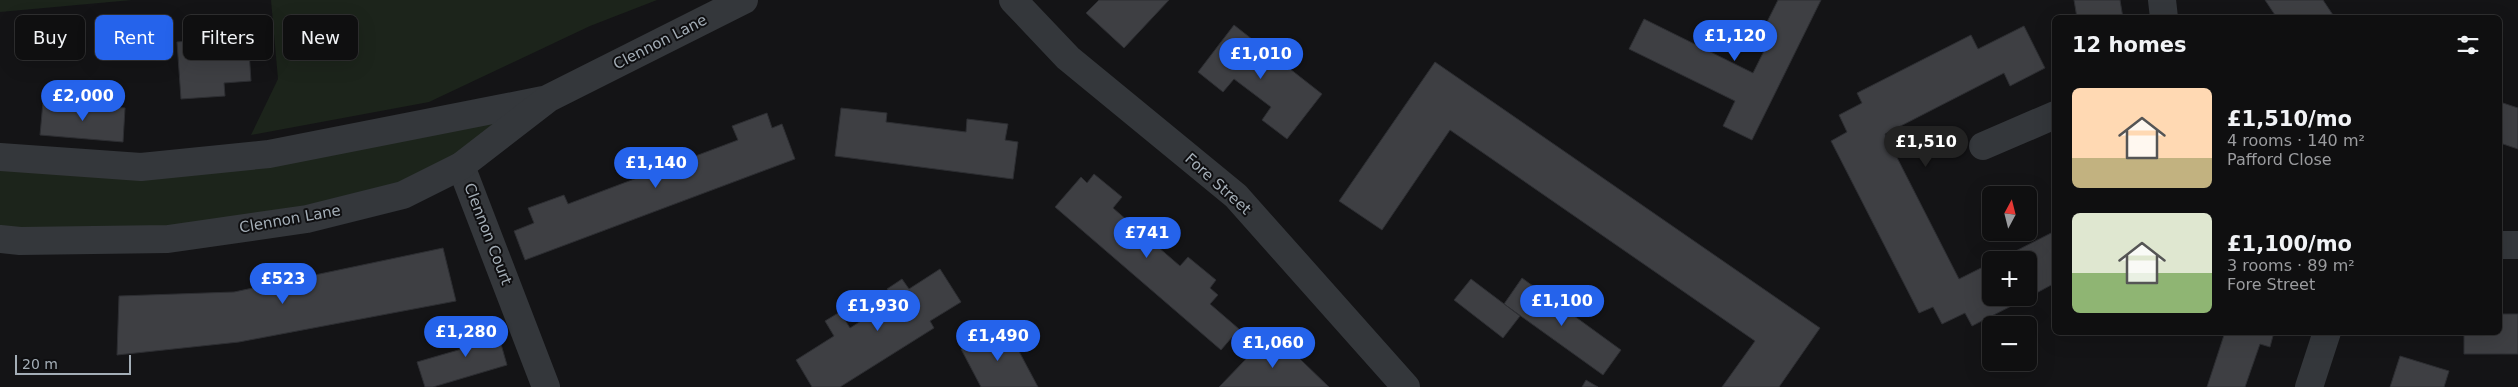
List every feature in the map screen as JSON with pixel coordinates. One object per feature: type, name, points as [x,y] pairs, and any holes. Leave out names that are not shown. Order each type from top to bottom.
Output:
[{"type":"street","name":"Clennon Lane","points":[[0,239],[20,241],[168,239],[307,219],[403,195],[461,166],[549,98],[744,0]]},
{"type":"street","name":"Fore Street","points":[[1013,0],[1068,58],[1236,196],[1406,387]]},
{"type":"street","points":[[2162,0],[2164,15]]},
{"type":"street","name":"Clennon Lane","points":[[0,157],[141,167],[268,154],[549,98]]},
{"type":"street","points":[[1983,146],[2052,117]]},
{"type":"street","name":"Clennon Court","points":[[461,166],[546,387]]},
{"type":"street","points":[[2502,245],[2518,245]]},
{"type":"street","points":[[2309,387],[2326,335]]},
{"type":"shaded area","points":[[0,0],[132,0],[0,12]]},
{"type":"shaded area","points":[[271,0],[657,0],[590,26],[429,102],[251,135],[278,79]]},
{"type":"shaded area","points":[[549,98],[461,166],[307,219],[0,239],[0,157],[141,167]]},
{"type":"building","points":[[1099,0],[1169,0],[1124,48],[1086,13]]},
{"type":"building","points":[[1778,0],[1821,0],[1752,140],[1723,126],[1735,101],[1629,49],[1644,19],[1753,73],[1770,39],[1761,34]]},
{"type":"building","points":[[2074,0],[2120,0],[2122,15],[2076,15]]},
{"type":"building","points":[[2265,0],[2323,0],[2333,15],[2275,15]]},
{"type":"building","points":[[1234,25],[1322,94],[1287,139],[1262,120],[1271,107],[1234,79],[1223,92],[1198,72]]},
{"type":"building","points":[[2024,26],[2045,68],[2010,86],[2004,73],[1885,134],[1959,279],[1982,268],[1982,306],[2011,306],[1992,316],[1982,316],[1982,321],[1972,326],[1965,313],[1942,324],[1933,307],[1919,313],[1831,141],[1847,132],[1839,115],[1862,103],[1857,93],[1971,35],[1978,49]]},
{"type":"building","points":[[183,41],[183,60],[250,60],[251,81],[224,83],[225,96],[181,99],[177,42]]},
{"type":"building","points":[[1435,62],[1820,328],[1779,387],[1722,387],[1755,341],[1450,130],[1382,230],[1339,201]]},
{"type":"building","points":[[43,102],[125,108],[123,142],[40,135]]},
{"type":"building","points":[[2502,103],[2518,108],[2518,149],[2502,144]]},
{"type":"building","points":[[841,108],[887,113],[886,122],[966,132],[967,119],[1008,124],[1005,140],[1018,142],[1013,179],[835,156]]},
{"type":"building","points":[[767,113],[772,128],[782,124],[795,159],[525,260],[514,231],[534,223],[528,208],[564,195],[568,204],[738,140],[732,126]]},
{"type":"building","points":[[1094,174],[1122,197],[1113,208],[1180,266],[1188,257],[1216,280],[1210,288],[1218,295],[1210,304],[1239,329],[1221,350],[1055,207],[1081,177],[1087,183]]},
{"type":"building","points":[[2052,233],[2052,285],[2037,293],[2037,251],[2016,251]]},
{"type":"building","points":[[443,248],[456,301],[239,342],[117,355],[119,296],[234,292]]},
{"type":"building","points":[[940,269],[961,302],[930,321],[934,328],[840,387],[812,387],[796,360],[834,336],[825,321],[840,312],[850,328],[894,300],[887,289],[902,279],[909,289]]},
{"type":"building","points":[[1522,278],[1621,350],[1603,375],[1504,304]]},
{"type":"building","points":[[1471,279],[1520,316],[1503,338],[1454,300]]},
{"type":"building","points":[[2502,314],[2518,314],[2518,354],[2464,354],[2464,335],[2502,335]]},
{"type":"building","points":[[494,320],[507,365],[433,387],[425,387],[417,362],[472,346],[466,328]]},
{"type":"building","points":[[1005,325],[1038,387],[981,387],[961,349]]},
{"type":"building","points":[[1272,332],[1329,387],[1219,387]]},
{"type":"building","points":[[2224,335],[2273,335],[2270,347],[2260,344],[2245,387],[2207,387]]},
{"type":"building","points":[[2400,356],[2449,371],[2444,387],[2390,387]]},
{"type":"building","points":[[1586,380],[1598,387],[1582,387]]}]
